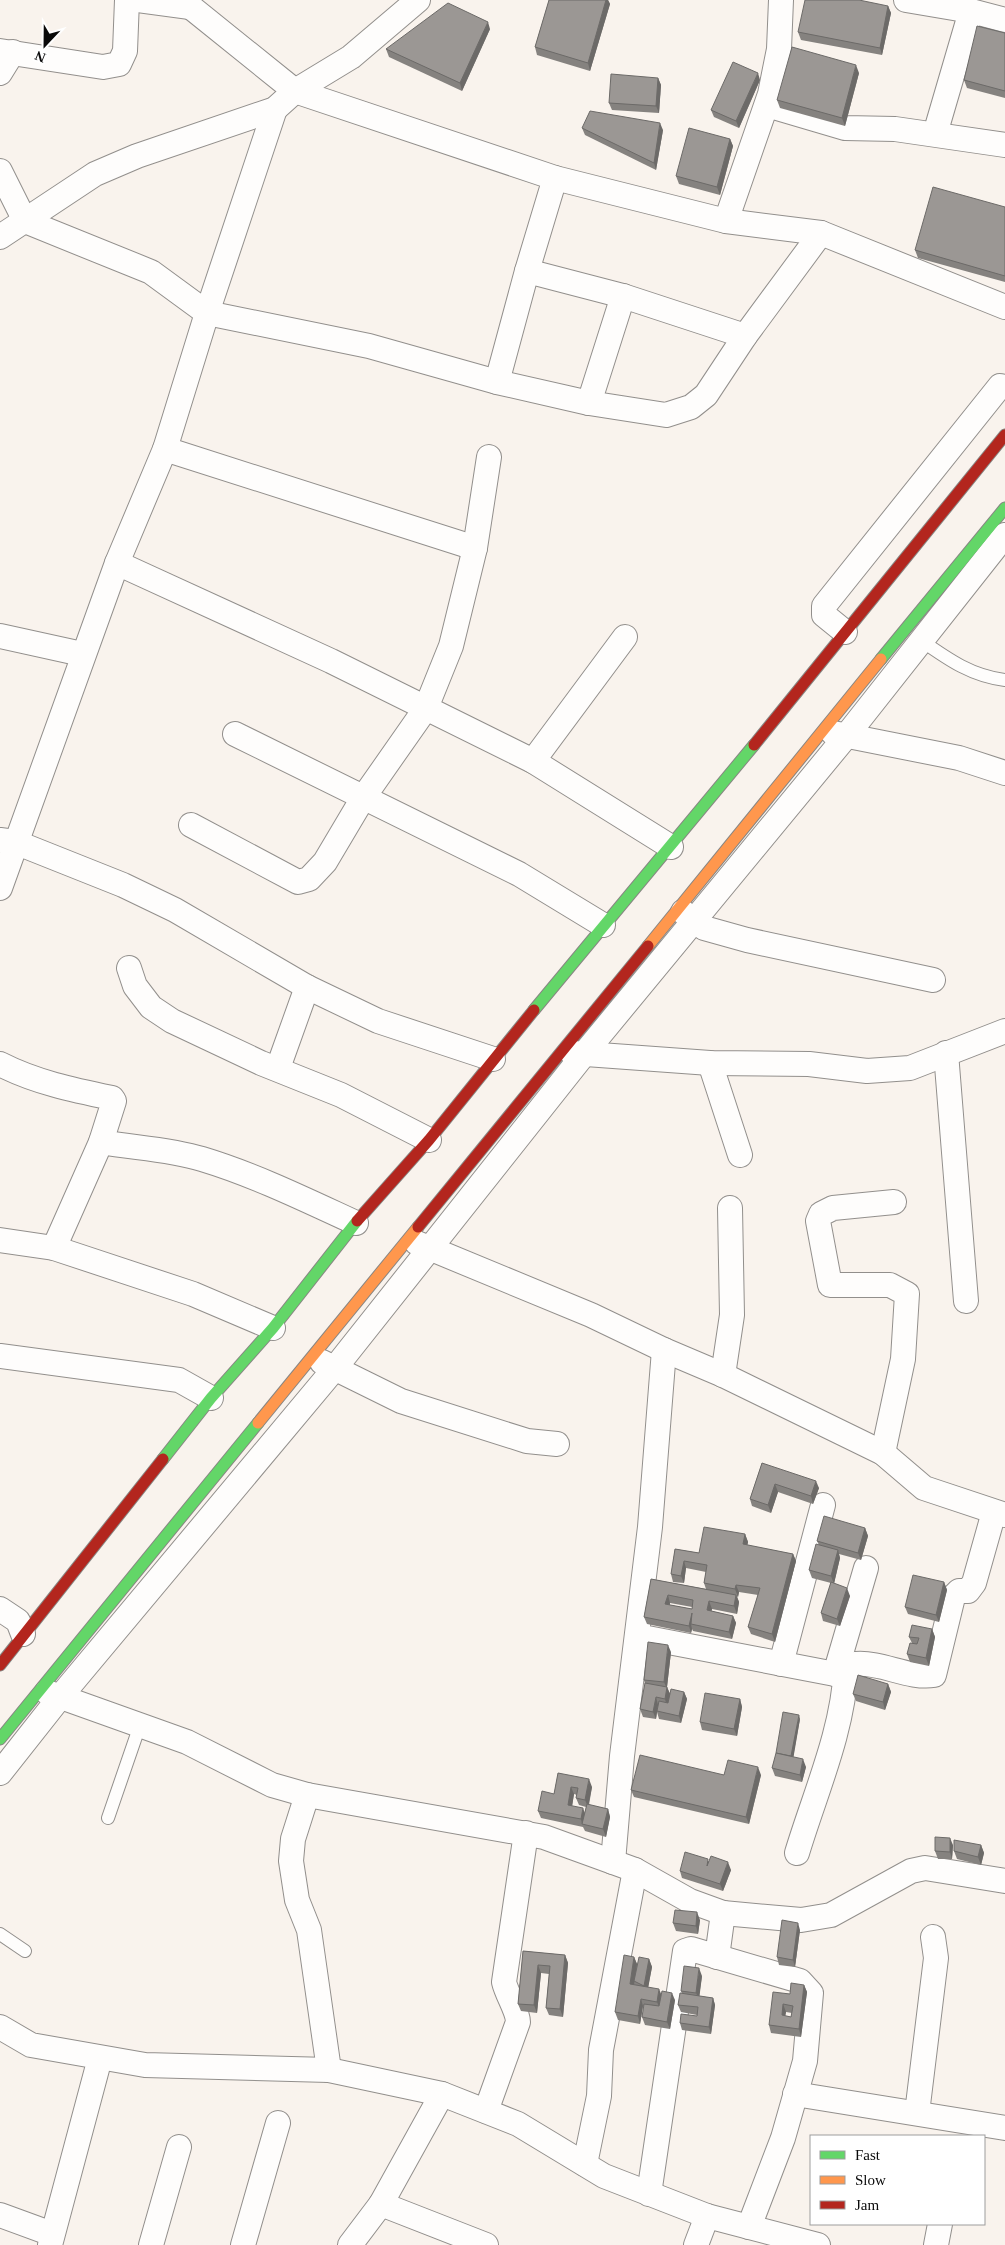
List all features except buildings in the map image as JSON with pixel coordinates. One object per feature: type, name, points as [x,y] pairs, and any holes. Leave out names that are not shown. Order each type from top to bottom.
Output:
[{"type":"main road","points":[[0,1665],[211,1398],[273,1328],[356,1223],[429,1140],[603,925],[671,847],[1005,435]]},
{"type":"main road","points":[[995,546],[1005,508]]},
{"type":"main road","points":[[686,914],[821,732],[914,635]]},
{"type":"main road","points":[[0,1739],[50,1693],[312,1357],[407,1239],[573,1053]]},
{"type":"street","points":[[0,73],[7,51],[103,67],[119,64],[124,51],[127,0]]},
{"type":"street","points":[[138,0],[186,3],[295,91],[555,178],[726,221],[821,233],[1005,307]]},
{"type":"street","points":[[0,237],[95,174],[137,156],[275,109],[295,91],[351,57],[418,0]]},
{"type":"street","points":[[726,221],[767,105],[779,49],[781,0]]},
{"type":"street","points":[[906,0],[971,11],[1005,20]]},
{"type":"street","points":[[935,134],[971,11]]},
{"type":"street","points":[[767,105],[845,128],[935,134],[1005,145]]},
{"type":"street","points":[[0,888],[8,841],[116,563],[165,449],[207,313],[275,109]]},
{"type":"street","points":[[0,171],[25,221],[151,272],[207,313],[369,346],[497,382],[589,403],[666,416],[691,407],[706,394],[745,336],[821,233]]},
{"type":"street","points":[[497,382],[526,271],[555,178]]},
{"type":"street","points":[[526,271],[623,296],[745,336]]},
{"type":"street","points":[[589,403],[623,296]]},
{"type":"street","points":[[845,632],[824,614],[824,606],[1000,386],[1005,386]]},
{"type":"street","points":[[165,449],[475,548]]},
{"type":"street","points":[[190,825],[298,882],[309,879],[325,862],[363,798],[426,708],[451,646],[475,548],[488,456]]},
{"type":"street","points":[[940,461],[964,485]]},
{"type":"street","points":[[0,1773],[50,1693],[335,1368],[429,1249],[573,1053],[686,914],[846,735],[914,635],[995,546]]},
{"type":"street","points":[[116,563],[331,661],[533,761],[671,847]]},
{"type":"street","points":[[0,636],[82,654]]},
{"type":"street","points":[[533,761],[625,637]]},
{"type":"street","points":[[821,732],[846,735],[866,741],[960,758],[1005,773]]},
{"type":"street","points":[[235,734],[518,874],[603,925]]},
{"type":"street","points":[[8,841],[123,885],[167,906],[307,988],[378,1021],[493,1059]]},
{"type":"street","points":[[686,914],[704,928],[747,940],[933,980]]},
{"type":"street","points":[[128,968],[135,986],[151,1007],[172,1021],[261,1063],[278,1068],[341,1095],[429,1140]]},
{"type":"street","points":[[278,1068],[307,988]]},
{"type":"street","points":[[573,1053],[710,1063],[809,1064],[867,1071],[910,1068],[946,1053],[987,1040],[1005,1031]]},
{"type":"street","points":[[946,1053],[966,1301]]},
{"type":"street","points":[[710,1063],[740,1156]]},
{"type":"street","points":[[0,1064],[51,1085],[114,1099],[101,1142],[54,1248]]},
{"type":"street","points":[[101,1142],[166,1150],[202,1159],[279,1187],[356,1223]]},
{"type":"street","points":[[884,1453],[904,1359],[907,1294],[890,1285],[830,1285],[818,1221],[821,1214],[833,1208],[894,1202]]},
{"type":"street","points":[[723,1374],[732,1316],[730,1208]]},
{"type":"street","points":[[407,1239],[591,1315],[664,1350],[723,1374],[884,1453],[924,1488],[1000,1514],[974,1583],[968,1591],[959,1591],[952,1597],[934,1675],[926,1676],[855,1664],[840,1671],[781,1664],[637,1636]]},
{"type":"street","points":[[0,1240],[54,1248],[193,1294],[273,1328]]},
{"type":"street","points":[[613,1862],[650,1527],[664,1350]]},
{"type":"street","points":[[0,1356],[179,1380],[211,1398]]},
{"type":"street","points":[[312,1357],[401,1402],[527,1441],[557,1444]]},
{"type":"street","points":[[781,1664],[823,1505]]},
{"type":"street","points":[[797,1853],[818,1790],[845,1694],[840,1671],[866,1568]]},
{"type":"street","points":[[0,1609],[18,1622],[23,1634]]},
{"type":"street","points":[[50,1693],[187,1742],[272,1785],[308,1795],[526,1833],[560,1842],[635,1870],[690,1901],[723,1913],[801,1920],[831,1915],[912,1871],[925,1868],[1005,1881]]},
{"type":"street","points":[[308,1795],[294,1840],[292,1861],[297,1900],[309,1930],[330,2070]]},
{"type":"street","points":[[486,2111],[518,2022],[518,2016],[507,1996],[504,1982],[526,1833]]},
{"type":"street","points":[[585,2164],[599,2096],[601,2050],[635,1870]]},
{"type":"street","points":[[717,1957],[723,1913]]},
{"type":"street","points":[[916,2113],[936,1958],[933,1937]]},
{"type":"street","points":[[649,2194],[684,1951],[691,1949],[800,1981],[811,1993],[805,2061],[783,2138],[749,2228]]},
{"type":"street","points":[[0,2027],[31,2046],[145,2066],[330,2070],[442,2094],[518,2124],[604,2176],[707,2216],[805,2244]]},
{"type":"street","points":[[0,2215],[51,2240],[100,2058]]},
{"type":"street","points":[[350,2245],[381,2204],[442,2094]]},
{"type":"street","points":[[795,2094],[916,2113],[955,2128],[1005,2126]]},
{"type":"street","points":[[244,2245],[278,2123]]},
{"type":"street","points":[[151,2245],[179,2147]]},
{"type":"street","points":[[381,2204],[486,2245]]},
{"type":"street","points":[[696,2245],[707,2216]]},
{"type":"street","points":[[936,2245],[940,2225]]},
{"type":"lane","points":[[914,635],[944,656],[984,677],[1005,680]]},
{"type":"lane","points":[[108,1818],[140,1725]]},
{"type":"lane","points":[[0,1934],[25,1951]]},
{"type":"traffic: fast","points":[[881,659],[1005,508]]},
{"type":"traffic: fast","points":[[534,1010],[754,745]]},
{"type":"traffic: fast","points":[[163,1459],[211,1398],[273,1328],[357,1221]]},
{"type":"traffic: fast","points":[[0,1739],[258,1423]]},
{"type":"traffic: slow","points":[[648,946],[881,659]]},
{"type":"traffic: slow","points":[[258,1423],[418,1227]]},
{"type":"traffic: jam","points":[[754,745],[1005,435]]},
{"type":"traffic: jam","points":[[418,1227],[648,946]]},
{"type":"traffic: jam","points":[[357,1221],[429,1140],[534,1010]]},
{"type":"traffic: jam","points":[[0,1665],[163,1459]]}]
